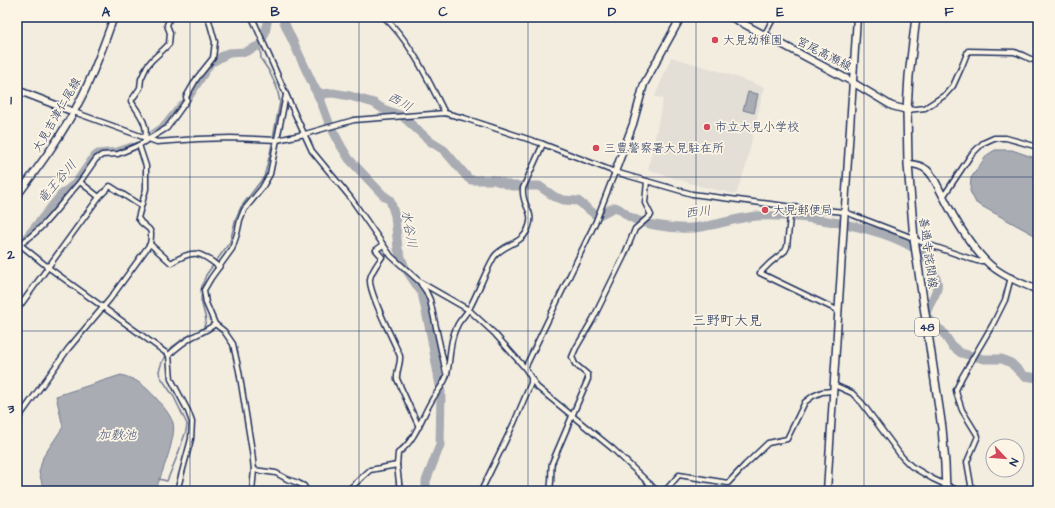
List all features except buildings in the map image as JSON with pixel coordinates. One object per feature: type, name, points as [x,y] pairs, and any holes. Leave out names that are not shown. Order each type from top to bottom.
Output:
[{"type":"main road","name":"大見吉津仁尾線","points":[[17,196],[54,145],[74,112],[94,72],[114,17]]},
{"type":"main road","points":[[615,172],[633,124],[644,84],[681,17]]},
{"type":"main road","name":"宮尾高瀬線","points":[[730,17],[765,34],[770,39],[853,82],[892,106],[907,110]]},
{"type":"main road","points":[[827,491],[858,17]]},
{"type":"main road","name":"善通寺詫間線","points":[[916,17],[909,76],[907,110],[908,164],[914,238],[942,428],[946,488]]},
{"type":"main road","points":[[17,90],[74,112]]},
{"type":"main road","points":[[908,164],[922,166],[933,176],[943,197],[974,247],[986,261],[1011,277],[1038,290]]},
{"type":"street","points":[[147,139],[144,123],[132,101],[140,88],[141,79],[147,66],[169,44],[170,34],[167,25],[170,17]]},
{"type":"street","points":[[177,491],[191,439],[192,422],[171,379],[169,355],[18,244],[32,236],[44,224],[80,182],[96,159],[102,156],[118,154],[139,145],[167,128],[188,100],[186,96],[197,78],[213,58],[214,42],[208,17]]},
{"type":"street","points":[[252,17],[312,151],[350,197],[390,256],[420,282],[468,310],[494,333],[525,368],[537,387],[614,449],[657,491]]},
{"type":"street","points":[[384,17],[395,27],[420,64],[445,114]]},
{"type":"street","points":[[765,34],[774,17]]},
{"type":"street","points":[[907,110],[925,108],[945,95],[953,86],[968,51],[1014,52],[1025,58],[1038,61]]},
{"type":"street","points":[[252,491],[254,470],[250,431],[239,371],[232,344],[224,331],[215,324],[206,303],[204,290],[217,265],[232,249],[238,234],[240,220],[244,210],[262,188],[270,174],[275,140],[286,94]]},
{"type":"street","points":[[74,112],[157,142],[231,138],[275,140],[304,134],[354,120],[445,114],[464,118],[543,144],[615,172],[692,194],[791,207],[845,212],[977,261],[986,261]]},
{"type":"street","points":[[943,197],[971,155],[983,143],[994,138],[1006,138],[1038,147]]},
{"type":"street","points":[[400,491],[397,465],[398,453],[410,443],[432,399],[440,389],[447,375],[452,336],[468,310],[495,256],[504,248],[522,238],[526,233],[531,216],[524,202],[524,188],[543,144]]},
{"type":"street","points":[[17,420],[68,349],[103,307],[150,244],[152,234],[138,218],[146,189],[146,166],[139,145]]},
{"type":"street","points":[[525,368],[596,221],[615,172]]},
{"type":"street","points":[[549,491],[551,487],[550,470],[552,463],[588,379],[588,375],[575,364],[572,357],[593,319],[635,230],[651,215],[645,203],[647,181]]},
{"type":"street","points":[[80,182],[99,197]]},
{"type":"street","points":[[17,310],[49,268],[99,197],[110,186],[141,206]]},
{"type":"street","points":[[791,207],[787,247],[785,251],[760,273],[839,311]]},
{"type":"street","points":[[150,244],[172,263],[191,253],[199,253],[217,265]]},
{"type":"street","points":[[383,245],[376,250],[382,257],[370,277],[370,284],[375,300],[400,356],[400,362],[396,375],[397,379],[418,427]]},
{"type":"street","points":[[970,491],[971,485],[967,462],[978,436],[962,410],[956,395],[956,390],[1002,306],[1011,277]]},
{"type":"street","points":[[420,282],[430,300],[447,375]]},
{"type":"street","points":[[169,355],[178,346],[215,324]]},
{"type":"street","points":[[481,491],[514,423],[531,383],[531,378]]},
{"type":"street","points":[[665,491],[679,475],[728,483],[745,464],[768,443],[787,439],[805,402],[813,396],[834,388],[845,389],[857,398],[902,457],[911,466],[946,488],[959,491]]},
{"type":"street","points":[[347,491],[370,470],[397,465]]},
{"type":"street","points":[[254,470],[276,473],[287,479],[298,482],[304,486],[307,491]]},
{"type":"street","points":[[646,491],[650,484]]},
{"type":"street","points":[[353,486],[354,491]]},
{"type":"shaded area","points":[[671,57],[722,72],[764,87],[746,166],[736,194],[703,187],[648,170],[663,99],[655,96]]},
{"type":"water","points":[[748,92],[758,94],[754,113],[743,110]]},
{"type":"water","points":[[995,150],[1012,150],[1038,159],[1038,237],[976,203],[970,191],[971,178],[987,155]]},
{"type":"water","name":"加敷池","points":[[121,375],[136,381],[148,390],[166,410],[173,423],[174,429],[171,446],[156,489],[137,491],[44,491],[39,472],[43,457],[63,427],[56,396]]},
{"type":"waterway","name":"竜王谷川","points":[[214,61],[228,53],[245,52],[260,45],[265,33],[268,17]]},
{"type":"waterway","name":"水谷川","points":[[282,17],[322,104],[329,123],[341,146],[349,159],[383,195],[390,200],[395,216],[398,249],[405,268],[422,293],[441,392],[440,445],[426,481],[426,491]]},
{"type":"waterway","points":[[159,479],[167,481],[178,454],[187,424],[174,397],[160,376],[159,371],[162,362],[172,347],[184,338],[200,331],[204,327],[206,320],[201,300],[202,286],[206,275],[230,242],[236,218],[241,207],[264,177],[270,154],[280,102],[277,88],[269,71],[261,59],[260,45]]},
{"type":"waterway","name":"竜王谷川","points":[[189,96],[209,65]]},
{"type":"waterway","name":"西川","points":[[314,88],[321,94],[333,93],[374,103],[383,109],[402,116],[431,142],[444,150],[471,180],[494,180],[512,186],[539,186],[555,197],[564,200],[578,201],[597,216],[615,207],[630,217],[648,224],[680,228],[709,226],[757,216],[796,217],[844,224],[889,236],[908,245],[923,255],[930,264],[937,281],[937,290],[926,315],[931,323],[942,331],[952,346],[961,353],[984,359],[1002,359],[1011,363],[1024,376],[1038,378]]},
{"type":"waterway","name":"竜王谷川","points":[[154,134],[164,127],[182,105]]},
{"type":"waterway","name":"竜王谷川","points":[[17,243],[27,237],[61,195],[76,183],[94,157],[98,154],[117,152],[132,147]]},
{"type":"place","name":"大見幼稚園","points":[[715,40]]},
{"type":"place","name":"市立大見小学校","points":[[707,127]]},
{"type":"place","name":"三豊警察署大見駐在所","points":[[596,148]]},
{"type":"place","name":"大見郵便局","points":[[765,210]]},
{"type":"district","name":"三野町大見","points":[[727,321]]}]
